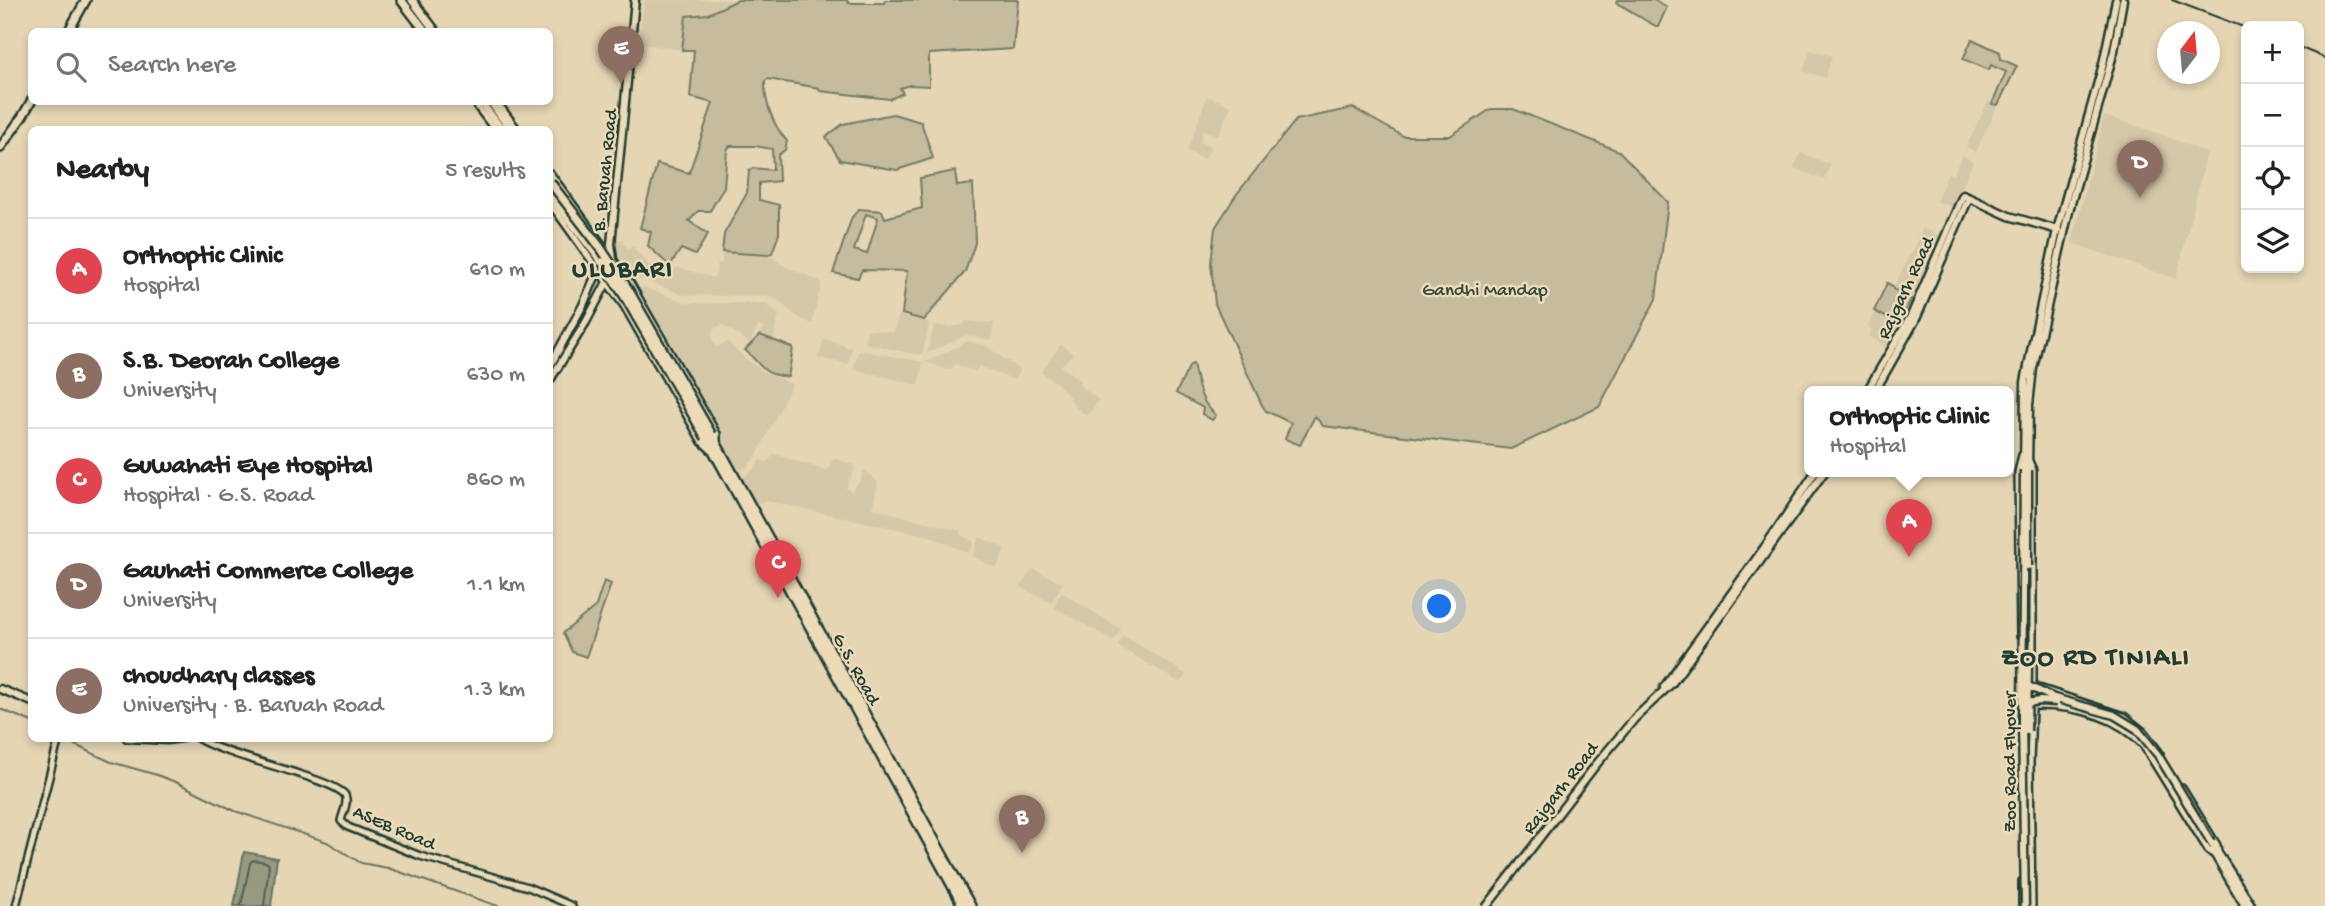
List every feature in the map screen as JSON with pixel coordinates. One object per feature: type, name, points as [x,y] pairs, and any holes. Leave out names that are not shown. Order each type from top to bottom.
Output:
[{"type":"main road","points":[[70,28],[86,0]]},
{"type":"main road","points":[[401,0],[423,28]]},
{"type":"main road","points":[[412,0],[433,28]]},
{"type":"main road","name":"B. Baruah Road","points":[[613,259],[608,247],[635,0]]},
{"type":"main road","points":[[1966,196],[2009,216],[2060,231],[2103,64],[2116,0]]},
{"type":"main road","points":[[2081,153],[2113,51],[2123,0]]},
{"type":"main road","points":[[0,148],[29,105]]},
{"type":"main road","points":[[482,105],[499,126]]},
{"type":"main road","points":[[493,105],[508,126]]},
{"type":"main road","points":[[553,186],[628,289],[715,449]]},
{"type":"main road","name":"Rajgarh Road","points":[[1870,386],[1911,316],[1966,196]]},
{"type":"main road","name":"Rajgarh Road","points":[[1878,386],[1916,320],[1966,196]]},
{"type":"main road","points":[[553,198],[625,297],[709,437]]},
{"type":"main road","name":"Zoo Road Flyover","points":[[2027,906],[2025,382],[2060,231]]},
{"type":"main road","name":"Zoo Road Flyover","points":[[2027,906],[2022,733],[2029,405],[2033,368],[2060,231]]},
{"type":"main road","points":[[553,361],[608,247]]},
{"type":"main road","points":[[553,375],[607,282],[613,259]]},
{"type":"main road","name":"G.S. Road","points":[[715,449],[963,906]]},
{"type":"main road","name":"G.S. Road","points":[[715,449],[752,505],[971,906]]},
{"type":"main road","name":"Rajgarh Road","points":[[1487,906],[1595,766],[1661,691],[1812,477]]},
{"type":"main road","name":"Rajgarh Road","points":[[1661,691],[1672,683],[1821,477]]},
{"type":"main road","points":[[2027,686],[2054,698],[2115,715],[2137,729],[2158,755],[2210,843]]},
{"type":"main road","points":[[0,689],[28,700]]},
{"type":"main road","points":[[2026,705],[2046,701],[2069,705],[2108,716],[2131,728],[2145,742],[2252,906]]},
{"type":"main road","points":[[2217,854],[2245,906]]},
{"type":"street","points":[[479,105],[478,108],[492,126]]},
{"type":"street","points":[[499,105],[515,126]]},
{"type":"street","points":[[553,177],[608,247]]},
{"type":"street","points":[[553,207],[599,270],[646,343],[702,442],[715,449],[717,434],[661,333],[613,259]]},
{"type":"street","points":[[639,332],[654,323]]},
{"type":"street","points":[[646,343],[661,333]]},
{"type":"street","points":[[2024,449],[2018,472],[2027,686]]},
{"type":"street","points":[[2027,686],[2033,470],[2028,458]]},
{"type":"street","points":[[2026,705],[2062,707],[2101,717],[2116,722],[2133,734],[2143,745],[2208,850],[2217,854],[2217,845],[2155,745],[2134,723],[2112,711],[2027,686]]},
{"type":"street","points":[[16,906],[58,742]]},
{"type":"street","name":"ASEB Road","points":[[205,742],[320,782],[340,792],[346,797],[341,821],[348,827],[420,856],[528,887],[572,906]]},
{"type":"shaded area","points":[[644,0],[738,0],[708,14],[686,16],[682,50],[639,43]]},
{"type":"shaded area","points":[[1810,50],[1832,56],[1825,78],[1803,71]]},
{"type":"shaded area","points":[[1207,96],[1231,106],[1218,135],[1203,130],[1200,142],[1211,146],[1205,159],[1187,152]]},
{"type":"shaded area","points":[[1988,101],[1998,105],[1976,152],[1966,147]]},
{"type":"shaded area","points":[[2104,116],[2155,132],[2207,153],[2176,279],[2072,243]]},
{"type":"shaded area","points":[[1800,153],[1831,164],[1824,180],[1794,168]]},
{"type":"shaded area","points":[[1962,155],[1973,162],[1954,206],[1951,207],[1936,201],[1948,173],[1953,175]]},
{"type":"shaded area","points":[[1923,228],[1940,236],[1911,299],[1893,289]]},
{"type":"shaded area","points":[[624,239],[623,243],[628,249],[633,247],[653,270],[671,276],[676,267],[714,278],[718,263],[722,262],[722,252],[768,255],[786,267],[820,281],[812,324],[796,316],[776,299],[764,296],[683,295],[633,278],[617,254],[614,244],[614,240]]},
{"type":"shaded area","points":[[643,287],[687,303],[766,304],[779,315],[773,340],[763,338],[760,335],[764,328],[758,326],[750,343],[722,325],[713,329],[712,338],[716,347],[728,342],[763,372],[792,384],[756,457],[747,467],[736,470],[670,341],[641,293],[639,288]]},
{"type":"shaded area","points":[[1875,313],[1899,324],[1885,346],[1869,336],[1872,330],[1868,326]]},
{"type":"shaded area","points":[[899,315],[929,323],[923,353],[918,355],[865,343],[867,329],[894,332]]},
{"type":"shaded area","points":[[966,321],[994,323],[991,340],[967,335],[927,353],[934,325],[949,327],[963,325]]},
{"type":"shaded area","points":[[824,339],[852,348],[848,364],[818,358]]},
{"type":"shaded area","points":[[968,341],[986,346],[1020,370],[1014,380],[979,366],[976,372],[955,364],[949,370],[926,362]]},
{"type":"shaded area","points":[[1061,344],[1073,354],[1061,366],[1081,381],[1078,384],[1099,400],[1087,416],[1076,407],[1061,386],[1041,372]]},
{"type":"shaded area","points":[[859,350],[923,362],[919,385],[853,369]]},
{"type":"shaded area","points":[[774,454],[825,470],[834,458],[853,465],[853,474],[846,488],[851,491],[861,480],[863,471],[866,471],[878,482],[872,508],[961,531],[961,535],[974,542],[969,553],[930,536],[767,501],[754,504],[741,482],[742,479],[757,466],[760,459],[767,462]]},
{"type":"shaded area","points":[[979,537],[1005,548],[997,567],[972,556]]},
{"type":"shaded area","points":[[1033,569],[1063,583],[1051,603],[1020,586]]},
{"type":"shaded area","points":[[1061,592],[1121,629],[1114,641],[1054,607]]},
{"type":"shaded area","points":[[1123,635],[1186,674],[1181,683],[1118,646]]},
{"type":"green space","points":[[738,0],[847,0],[848,3],[884,3],[885,0],[1018,0],[1013,49],[929,54],[929,86],[910,85],[900,88],[903,93],[890,99],[820,91],[819,88],[768,79],[765,81],[770,113],[787,141],[785,150],[778,155],[779,181],[759,183],[759,200],[779,205],[779,234],[772,253],[722,252],[724,234],[747,193],[749,171],[753,168],[773,168],[772,149],[730,146],[727,150],[724,187],[710,211],[698,211],[689,221],[708,234],[695,255],[681,249],[670,266],[648,246],[651,232],[640,228],[657,164],[689,173],[713,103],[690,97],[694,50],[682,50],[686,16],[708,14]]},
{"type":"green space","points":[[1617,0],[1654,0],[1667,7],[1658,27],[1616,3]]},
{"type":"green space","points":[[1972,39],[2000,52],[2001,59],[2017,66],[1998,105],[1992,104],[2006,72],[1991,65],[1989,70],[1963,59]]},
{"type":"green space","name":"Gandhi Mandap","points":[[1353,108],[1403,136],[1450,136],[1491,109],[1513,109],[1619,151],[1668,202],[1656,299],[1599,407],[1511,449],[1323,426],[1315,416],[1300,445],[1285,439],[1291,423],[1266,411],[1262,405],[1215,304],[1211,263],[1215,228],[1236,195],[1296,120]]},
{"type":"green space","points":[[893,114],[921,122],[933,158],[897,170],[840,160],[826,137],[843,124]]},
{"type":"green space","points":[[955,171],[957,186],[973,184],[975,243],[965,272],[924,320],[902,314],[907,271],[862,270],[858,278],[833,273],[852,217],[859,209],[882,211],[885,218],[922,208],[920,178]],"holes":[[[866,214],[878,218],[867,254],[854,250]]]},
{"type":"green space","points":[[1887,283],[1911,299],[1899,324],[1874,311]]},
{"type":"green space","points":[[760,335],[793,348],[788,377],[767,371],[745,350]]},
{"type":"green space","points":[[1193,364],[1203,398],[1216,415],[1212,420],[1202,414],[1203,408],[1176,393]]},
{"type":"green space","points":[[604,581],[611,584],[586,657],[572,652],[563,633],[596,606]]},
{"type":"water","points":[[244,852],[277,858],[271,906],[234,906]]},
{"type":"waterway","points":[[0,709],[28,720]]},
{"type":"waterway","points":[[68,742],[111,762],[178,783],[235,811],[327,842],[361,863],[388,868],[498,906]]},
{"type":"railway","points":[[2172,0],[2241,26]]},
{"type":"railway","points":[[2304,49],[2325,58]]},
{"type":"place","name":"choudhary classes","points":[[621,84]]},
{"type":"place","name":"Gauhati Commerce College","points":[[2140,198]]},
{"type":"place","name":"Orthoptic Clinic","points":[[1909,557]]},
{"type":"place","name":"Guwahati Eye Hospital","points":[[778,598]]},
{"type":"place","name":"S.B. Deorah College","points":[[1022,853]]},
{"type":"district","name":"ULUBARI","points":[[623,267]]},
{"type":"district","name":"ZOO RD TINIALI","points":[[2096,655]]}]
